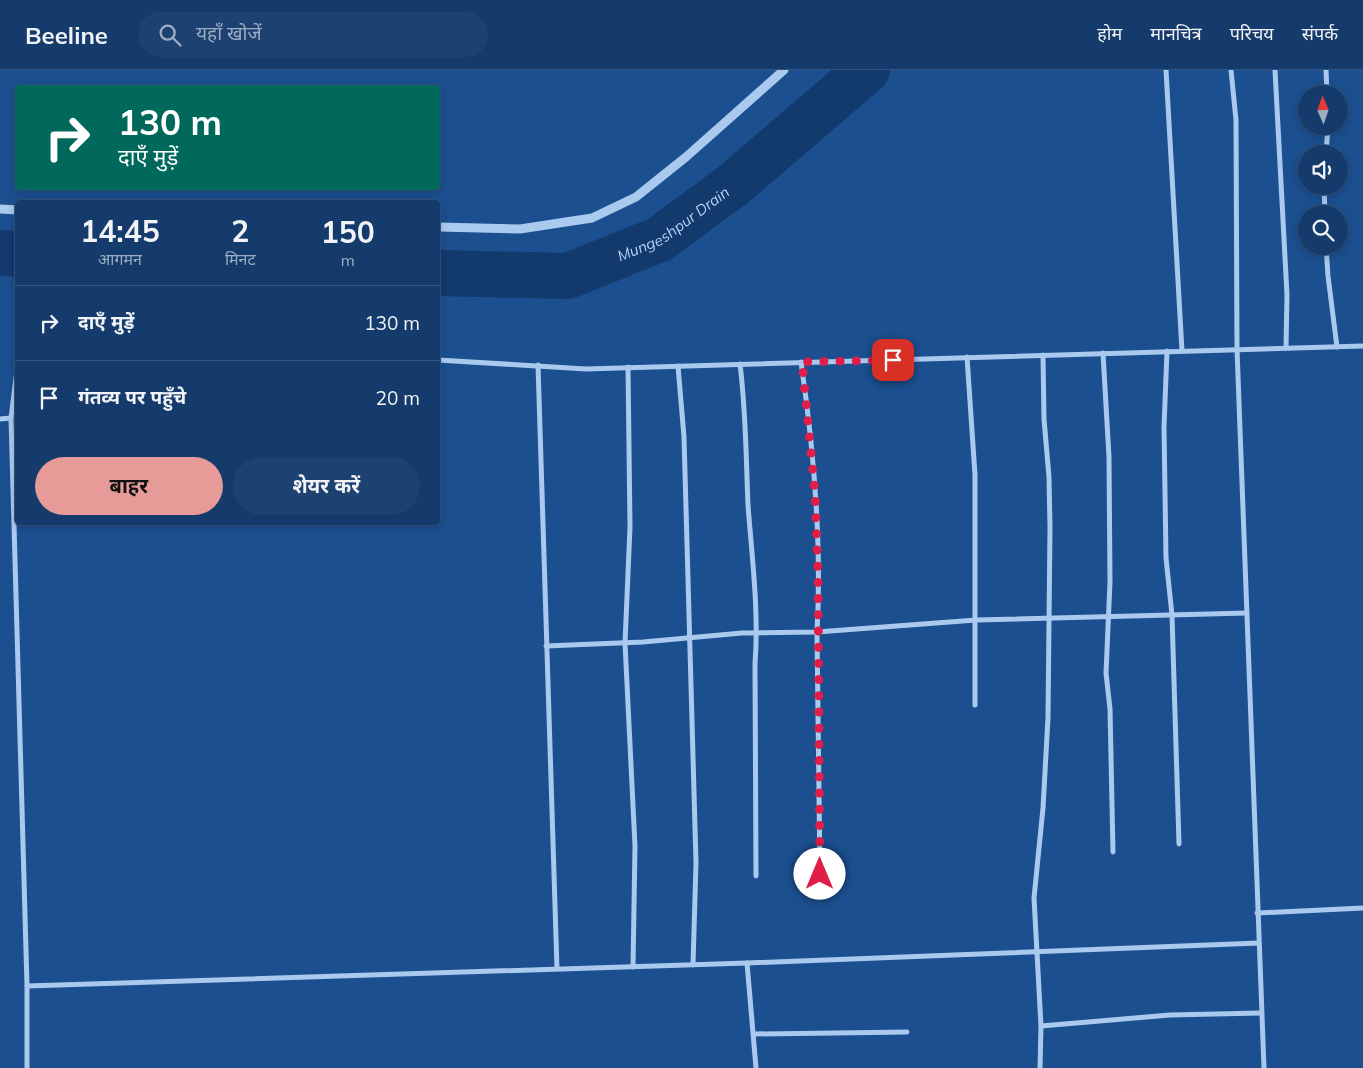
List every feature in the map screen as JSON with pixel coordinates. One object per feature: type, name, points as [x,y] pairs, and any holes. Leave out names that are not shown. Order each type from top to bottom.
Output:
[{"type":"street","points":[[440,227],[520,229],[592,218],[636,197],[686,157],[784,70]]},
{"type":"street","points":[[1166,70],[1182,351]]},
{"type":"street","points":[[1231,70],[1236,130],[1237,349],[1264,1068]]},
{"type":"street","points":[[1275,70],[1287,295],[1286,348]]},
{"type":"street","points":[[1326,70],[1327,85]]},
{"type":"street","points":[[0,209],[15,210]]},
{"type":"street","points":[[1327,255],[1337,347]]},
{"type":"street","points":[[440,360],[586,369],[1363,346]]},
{"type":"street","points":[[1167,351],[1164,427],[1166,558],[1172,615],[1179,844]]},
{"type":"street","points":[[1103,353],[1109,457],[1106,673],[1110,709],[1113,852]]},
{"type":"street","points":[[1040,1068],[1041,1026],[1034,898],[1043,808],[1048,718],[1049,618],[1049,477],[1044,419],[1043,355]]},
{"type":"street","points":[[967,358],[975,475],[975,705]]},
{"type":"street","points":[[802,362],[815,493],[818,574],[820,874]]},
{"type":"street","points":[[740,364],[744,401],[748,504],[758,633],[755,664],[756,876]]},
{"type":"street","points":[[538,365],[557,969]]},
{"type":"street","points":[[678,366],[684,437],[696,863],[693,965]]},
{"type":"street","points":[[628,367],[630,527],[625,643],[635,846],[633,967]]},
{"type":"street","points":[[15,386],[11,418],[27,986],[27,1068]]},
{"type":"street","points":[[0,418],[11,418]]},
{"type":"street","points":[[546,646],[625,643],[758,633],[817,632],[976,620],[1247,613]]},
{"type":"street","points":[[1258,913],[1363,908]]},
{"type":"street","points":[[27,986],[693,965],[1258,943]]},
{"type":"street","points":[[747,963],[756,1068]]},
{"type":"street","points":[[1041,1026],[1170,1015],[1261,1013]]},
{"type":"street","points":[[754,1034],[907,1032]]},
{"type":"waterway","name":"Mungeshpur Drain","points":[[440,273],[568,276],[660,239],[733,185],[867,70]]},
{"type":"waterway","name":"Mungeshpur Drain","points":[[0,253],[15,254]]},
{"type":"route","points":[[820,874],[818,574],[815,493],[802,362],[893,360]]}]
